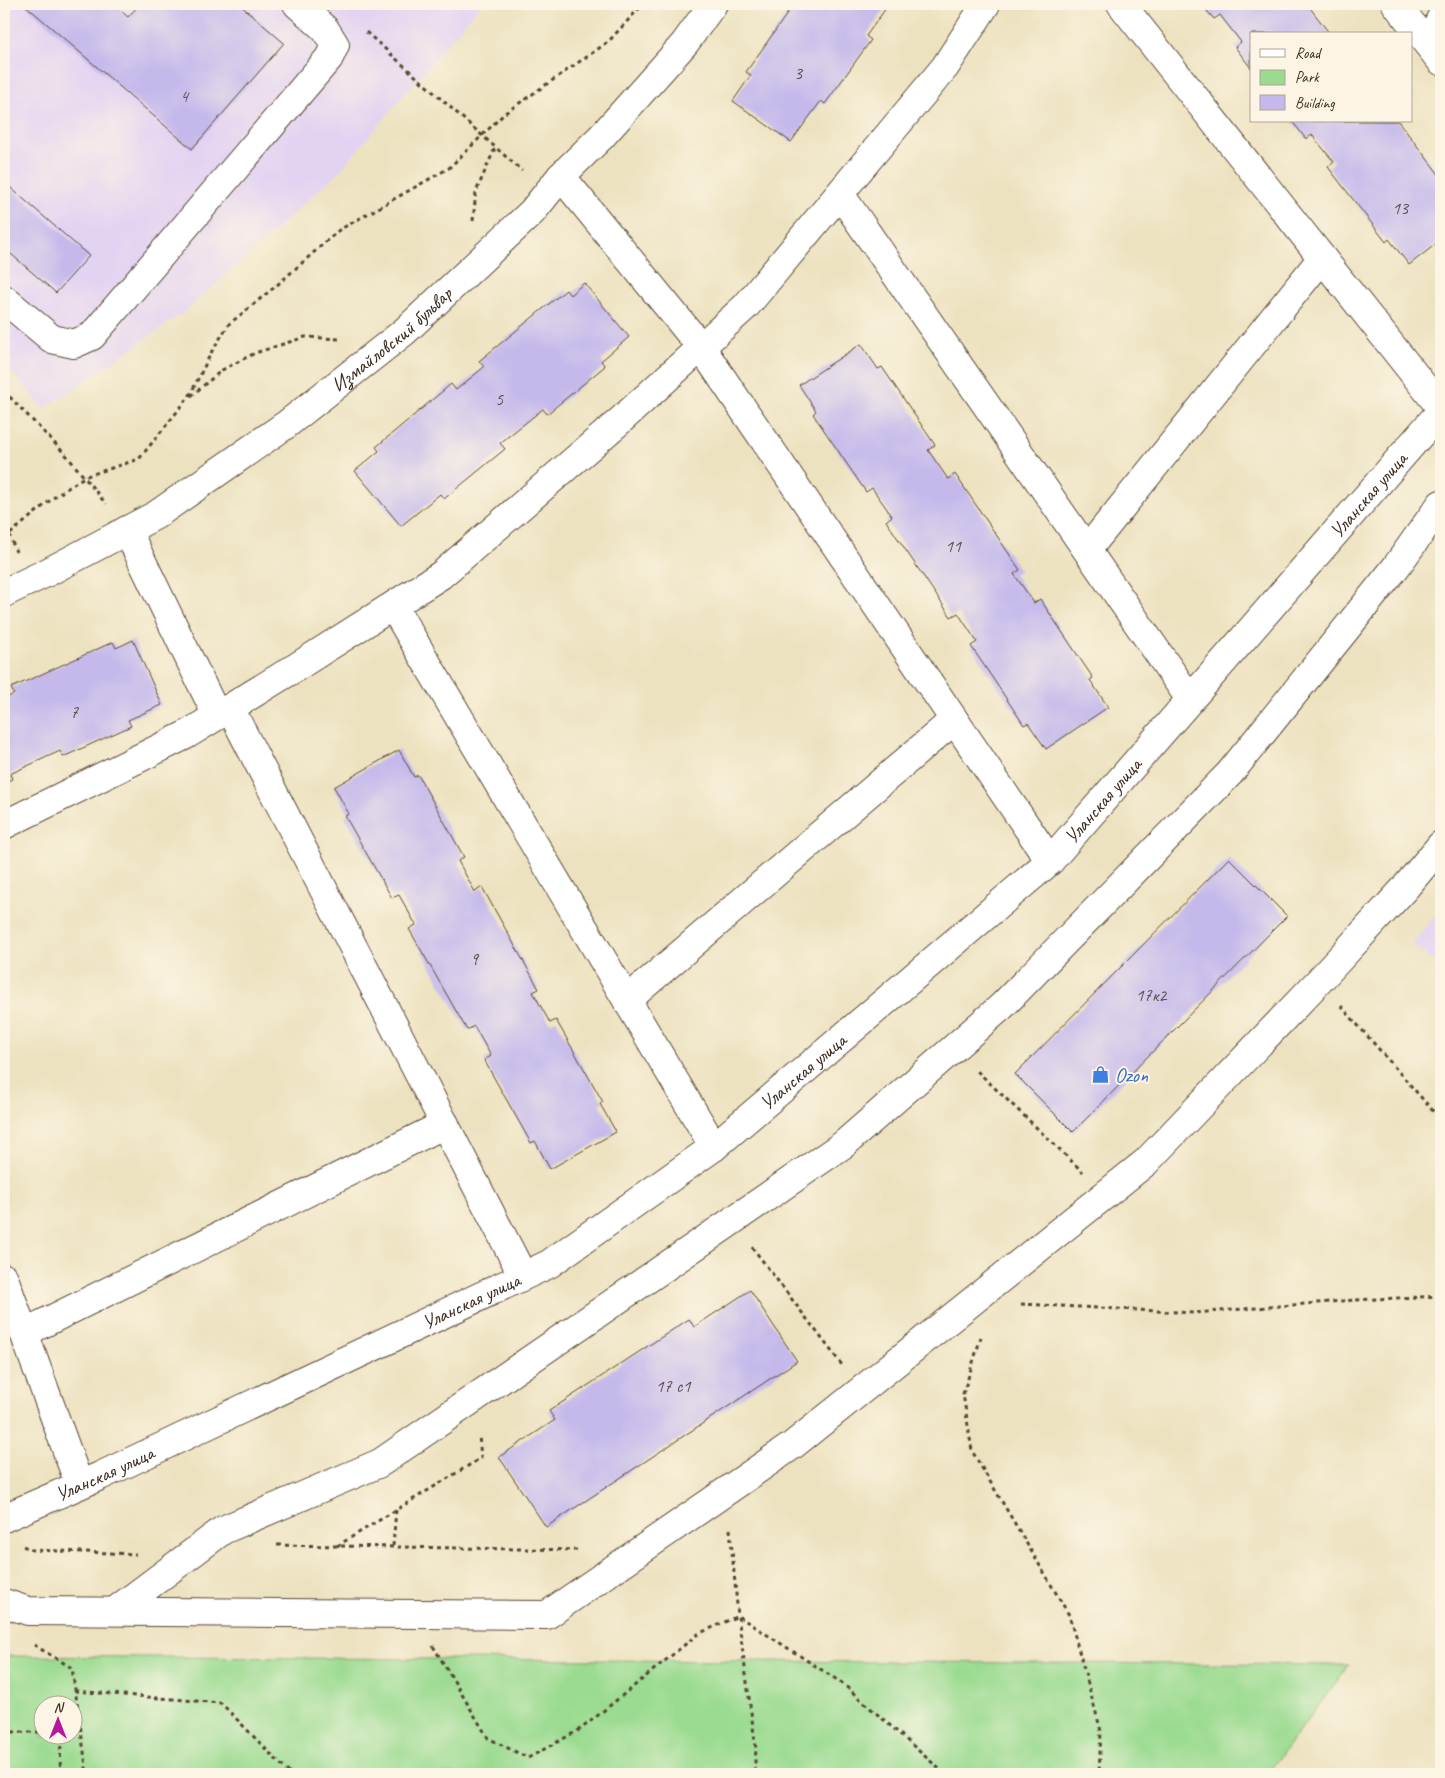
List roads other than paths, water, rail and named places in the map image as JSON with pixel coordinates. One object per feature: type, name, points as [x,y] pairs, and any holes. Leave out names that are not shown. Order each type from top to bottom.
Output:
[{"type":"street","points":[[4,299],[52,339],[74,344],[92,336],[329,58],[335,45],[325,29],[297,4]]},
{"type":"street","name":"Измайловский бульвар","points":[[4,593],[156,515],[288,424],[404,332],[532,212],[554,184],[602,136],[685,43],[713,4]]},
{"type":"street","points":[[4,825],[186,735],[441,575],[621,420],[746,306],[944,67],[986,4]]},
{"type":"street","points":[[1121,4],[1441,410]]},
{"type":"street","points":[[1396,4],[1434,52]]},
{"type":"street","points":[[1434,52],[1441,18]]},
{"type":"street","points":[[554,184],[702,347],[1050,861]]},
{"type":"street","points":[[840,194],[1190,699]]},
{"type":"street","points":[[1087,550],[1322,258]]},
{"type":"street","name":"Уланская улица","points":[[4,1518],[100,1476],[550,1264],[714,1147],[1050,861],[1441,410]]},
{"type":"street","points":[[115,1611],[223,1530],[380,1463],[844,1144],[1002,1006],[1230,773],[1396,567],[1441,504]]},
{"type":"street","points":[[127,530],[445,1124],[523,1276]]},
{"type":"street","points":[[393,606],[714,1147]]},
{"type":"street","points":[[627,1000],[954,720]]},
{"type":"street","points":[[4,1603],[28,1611],[547,1615],[793,1445],[1146,1162],[1319,981],[1404,889],[1441,845]]},
{"type":"street","points":[[24,1333],[445,1124]]},
{"type":"street","points":[[4,1278],[79,1484]]},
{"type":"place","name":"Ozon","points":[[1101,1075]]}]
